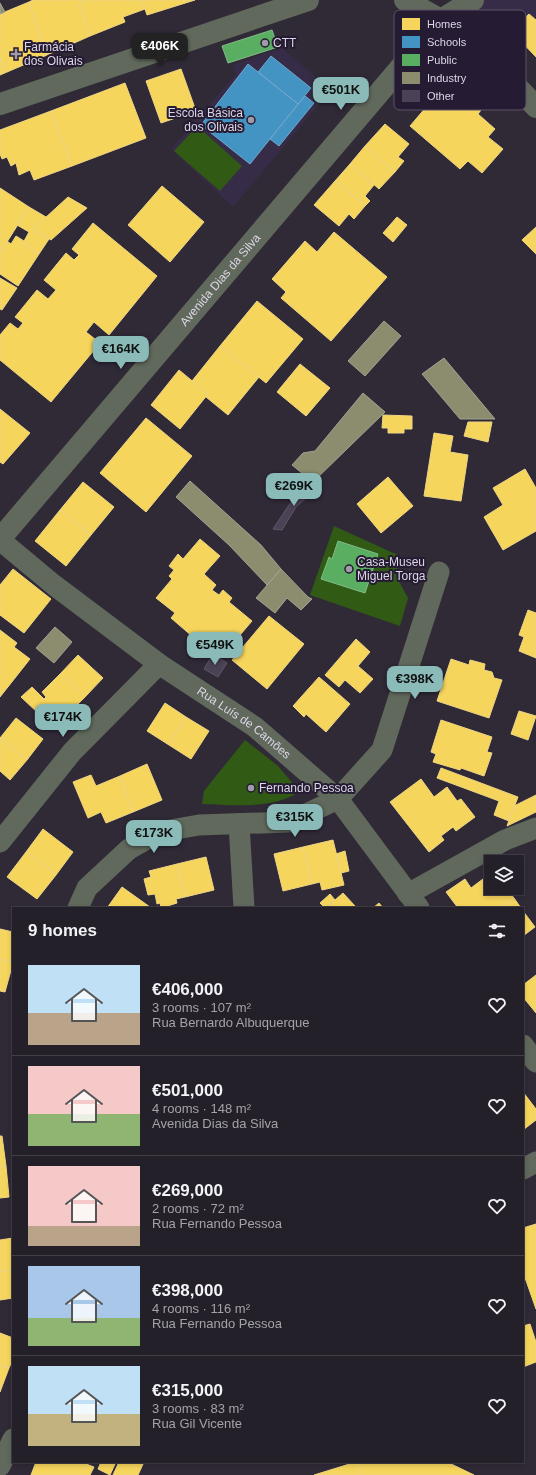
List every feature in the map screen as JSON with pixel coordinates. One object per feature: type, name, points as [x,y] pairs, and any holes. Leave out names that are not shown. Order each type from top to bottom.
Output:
[{"type":"street","points":[[0,104],[308,0]]},
{"type":"street","points":[[405,0],[423,10]]},
{"type":"street","name":"Avenida Dias da Silva","points":[[458,10],[474,0]]},
{"type":"street","name":"Avenida Dias da Silva","points":[[0,540],[394,75]]},
{"type":"street","points":[[526,96],[536,107]]},
{"type":"street","name":"Rua Luís de Camões","points":[[0,540],[54,585],[159,664],[255,727],[338,799],[413,901]]},
{"type":"street","points":[[78,907],[87,888],[130,849],[159,832],[199,825],[289,822],[338,799],[382,750],[439,572]]},
{"type":"street","points":[[0,842],[72,752],[159,664]]},
{"type":"street","points":[[239,824],[244,907]]},
{"type":"street","points":[[413,901],[505,840],[536,828]]},
{"type":"street","points":[[524,1046],[536,1062]]},
{"type":"street","points":[[524,1168],[536,1162]]},
{"type":"street","points":[[0,1466],[12,1441]]},
{"type":"shaded area","points":[[466,0],[536,0],[536,35],[526,44],[526,10],[474,10]]},
{"type":"shaded area","name":"Escola Básica dos Olivais","points":[[282,48],[331,90],[233,207],[171,149],[236,74],[233,65]]},
{"type":"green space","points":[[197,126],[242,166],[220,191],[174,151]]},
{"type":"green space","points":[[334,526],[400,556],[396,576],[408,598],[400,626],[310,595]]},
{"type":"green space","points":[[245,740],[278,766],[295,786],[294,795],[261,804],[202,804],[204,791]]},
{"type":"building: Homes","points":[[33,0],[80,0],[82,4],[79,5],[90,36],[47,55],[29,2]]},
{"type":"building: Homes","points":[[80,0],[142,0],[145,9],[123,17],[125,22],[90,36],[79,5],[82,4]]},
{"type":"building: Homes","points":[[142,0],[195,0],[147,15]]},
{"type":"building: Homes","points":[[29,2],[47,55],[7,72],[0,58],[0,14]]},
{"type":"building: Homes","points":[[529,14],[536,20],[536,57],[526,47],[526,17]]},
{"type":"building: Homes","points":[[0,58],[7,72],[0,75]]},
{"type":"building: Homes","points":[[181,69],[196,111],[161,123],[146,81]]},
{"type":"building: Homes","points":[[125,83],[146,138],[72,166],[51,111]]},
{"type":"building: Homes","points":[[424,110],[481,110],[478,114],[495,129],[488,137],[503,149],[482,173],[468,161],[460,169],[410,126]]},
{"type":"building: Homes","points":[[51,111],[72,166],[34,180],[30,170],[19,175],[16,163],[11,166],[7,157],[2,159],[0,154],[0,130]]},
{"type":"building: Homes","points":[[385,124],[409,144],[398,157],[404,161],[395,172],[365,146]]},
{"type":"building: Homes","points":[[365,146],[395,172],[379,189],[350,164]]},
{"type":"building: Homes","points":[[350,164],[374,185],[365,196],[370,201],[365,206],[335,181]]},
{"type":"building: Homes","points":[[335,181],[365,206],[354,219],[349,214],[339,226],[314,205]]},
{"type":"building: Homes","points":[[162,186],[204,222],[170,262],[128,225]]},
{"type":"building: Homes","points":[[0,188],[29,207],[2,250],[0,248]]},
{"type":"building: Homes","points":[[68,197],[87,208],[51,240],[33,229]]},
{"type":"building: Homes","points":[[29,207],[46,217],[33,229],[49,239],[39,254],[23,243],[29,232],[17,225]]},
{"type":"building: Homes","points":[[397,217],[407,225],[393,242],[383,233]]},
{"type":"building: Homes","points":[[93,223],[157,276],[109,335],[94,322],[86,332],[100,343],[51,402],[0,360],[0,335],[10,323],[18,329],[23,323],[15,317],[37,290],[48,299],[56,290],[44,280],[66,253],[74,260],[79,255],[72,249]]},
{"type":"building: Homes","points":[[536,227],[536,254],[522,240]]},
{"type":"building: Homes","points":[[334,232],[387,277],[331,341],[281,298],[286,292],[272,279],[305,241],[317,252]]},
{"type":"building: Homes","points":[[16,236],[39,254],[18,286],[0,274],[0,248],[2,250],[7,241],[11,244]]},
{"type":"building: Homes","points":[[0,278],[17,288],[2,310],[0,309]]},
{"type":"building: Homes","points":[[257,301],[303,339],[266,383],[220,346]]},
{"type":"building: Homes","points":[[220,346],[259,377],[228,415],[206,397],[208,394],[192,381]]},
{"type":"building: Homes","points":[[300,364],[330,388],[306,416],[277,392]]},
{"type":"building: Homes","points":[[179,370],[208,394],[180,429],[151,405]]},
{"type":"building: Homes","points":[[0,409],[30,433],[3,464],[0,462]]},
{"type":"building: Homes","points":[[383,415],[412,416],[412,429],[404,429],[404,433],[388,433],[388,428],[382,428]]},
{"type":"building: Homes","points":[[146,418],[192,456],[146,512],[100,473]]},
{"type":"building: Homes","points":[[468,422],[492,422],[488,442],[464,436]]},
{"type":"building: Homes","points":[[434,433],[453,436],[450,452],[468,455],[461,501],[424,496]]},
{"type":"building: Homes","points":[[525,469],[536,488],[536,531],[503,550],[484,517],[503,505],[493,488]]},
{"type":"building: Homes","points":[[388,477],[413,506],[381,533],[357,504]]},
{"type":"building: Homes","points":[[83,482],[114,507],[91,535],[60,510]]},
{"type":"building: Homes","points":[[60,510],[91,535],[66,566],[35,541]]},
{"type":"building: Homes","points":[[200,539],[220,556],[204,574],[216,585],[212,590],[219,595],[223,590],[232,598],[229,602],[252,621],[229,648],[210,632],[200,643],[171,618],[175,613],[156,598],[172,579],[169,576],[174,570],[169,566],[178,554],[183,559]]},
{"type":"building: Homes","points":[[13,569],[51,599],[24,633],[0,615],[0,585]]},
{"type":"building: Homes","points":[[528,610],[536,613],[536,658],[519,651],[524,637],[519,635]]},
{"type":"building: Homes","points":[[269,616],[304,644],[267,689],[232,660]]},
{"type":"building: Homes","points":[[0,630],[17,643],[14,647],[30,659],[0,697]]},
{"type":"building: Homes","points":[[356,639],[370,652],[358,666],[373,679],[360,693],[345,680],[339,687],[325,675]]},
{"type":"building: Homes","points":[[78,655],[103,678],[85,697],[61,673]]},
{"type":"building: Homes","points":[[451,659],[469,665],[470,660],[485,664],[484,670],[492,672],[494,678],[502,680],[489,718],[437,701]]},
{"type":"building: Homes","points":[[61,673],[85,697],[54,728],[21,697],[32,687],[44,699],[46,697],[42,692]]},
{"type":"building: Homes","points":[[319,677],[350,704],[326,732],[306,714],[304,717],[293,706]]},
{"type":"building: Homes","points":[[165,703],[186,717],[169,745],[147,731]]},
{"type":"building: Homes","points":[[519,711],[536,716],[528,740],[511,734]]},
{"type":"building: Homes","points":[[186,717],[209,731],[191,759],[169,745]]},
{"type":"building: Homes","points":[[16,718],[43,739],[27,760],[0,738]]},
{"type":"building: Homes","points":[[441,720],[492,737],[487,752],[492,753],[484,776],[461,768],[460,770],[433,762],[436,754],[431,752]]},
{"type":"building: Homes","points":[[0,738],[27,760],[10,780],[0,771]]},
{"type":"building: Homes","points":[[147,764],[162,800],[133,812],[120,776]]},
{"type":"building: Homes","points":[[441,768],[518,797],[509,821],[494,815],[499,801],[437,778]]},
{"type":"building: Homes","points":[[91,775],[96,786],[120,776],[133,812],[106,823],[101,812],[88,818],[73,782]]},
{"type":"building: Homes","points":[[421,779],[434,797],[447,787],[457,801],[461,799],[475,817],[456,831],[453,827],[441,836],[444,840],[429,852],[390,802]]},
{"type":"building: Homes","points":[[536,795],[536,812],[507,826],[514,806]]},
{"type":"building: Homes","points":[[43,829],[73,852],[56,875],[26,852]]},
{"type":"building: Homes","points":[[333,840],[344,885],[322,890],[320,882],[312,884],[303,847]]},
{"type":"building: Homes","points":[[303,847],[312,884],[283,891],[274,854]]},
{"type":"building: Homes","points":[[345,851],[349,871],[341,873],[336,854]]},
{"type":"building: Homes","points":[[26,852],[56,875],[37,899],[7,877]]},
{"type":"building: Homes","points":[[206,857],[214,890],[185,897],[177,864]]},
{"type":"building: Homes","points":[[177,864],[185,897],[176,899],[177,903],[161,907],[160,903],[157,904],[155,894],[148,895],[144,879],[151,877],[149,871]]},
{"type":"building: Homes","points":[[484,878],[484,895],[512,895],[514,898],[502,907],[457,907],[446,892],[465,879],[471,888]]},
{"type":"building: Homes","points":[[122,887],[150,907],[108,907]]},
{"type":"building: Homes","points":[[343,893],[355,906],[354,907],[327,907]]},
{"type":"building: Homes","points":[[330,894],[335,900],[326,907],[324,907],[320,903]]},
{"type":"building: Homes","points":[[514,898],[520,907],[502,907]]},
{"type":"building: Homes","points":[[379,903],[382,907],[374,907]]},
{"type":"building: Homes","points":[[524,912],[535,927],[524,935]]},
{"type":"building: Homes","points":[[0,929],[12,932],[12,963],[0,959]]},
{"type":"building: Homes","points":[[0,959],[12,963],[12,967],[5,992],[0,991]]},
{"type":"building: Homes","points":[[536,975],[536,1013],[524,998],[524,984]]},
{"type":"building: Homes","points":[[524,1093],[536,1109],[536,1120],[524,1129]]},
{"type":"building: Homes","points":[[0,1136],[2,1136],[6,1166],[0,1167]]},
{"type":"building: Homes","points":[[6,1166],[9,1197],[0,1198],[0,1167]]},
{"type":"building: Homes","points":[[536,1224],[536,1309],[524,1275],[524,1228]]},
{"type":"building: Homes","points":[[12,1238],[12,1270],[0,1271],[0,1240]]},
{"type":"building: Homes","points":[[12,1270],[12,1298],[0,1300],[0,1271]]},
{"type":"building: Homes","points":[[530,1324],[536,1342],[536,1362],[524,1367],[524,1326]]},
{"type":"building: Homes","points":[[0,1333],[12,1338],[12,1361],[9,1368],[0,1365]]},
{"type":"building: Homes","points":[[0,1365],[9,1368],[0,1392]]},
{"type":"building: Homes","points":[[36,1463],[84,1463],[94,1467],[90,1475],[31,1475]]},
{"type":"building: Homes","points":[[101,1463],[115,1464],[110,1475],[98,1469]]},
{"type":"building: Homes","points":[[119,1463],[144,1463],[138,1475],[113,1475]]},
{"type":"building: Homes","points":[[353,1463],[357,1463],[361,1475],[314,1475]]},
{"type":"building: Homes","points":[[357,1463],[449,1463],[474,1475],[361,1475]]},
{"type":"building: Schools","points":[[271,56],[311,88],[298,104],[258,72]]},
{"type":"building: Schools","points":[[248,64],[298,104],[250,164],[201,125]]},
{"type":"building: Schools","points":[[305,96],[314,103],[279,146],[270,139]]},
{"type":"building: Public","points":[[272,30],[278,47],[228,63],[222,46]]},
{"type":"building: Public","name":"Casa-Museu Miguel Torga","points":[[338,541],[378,554],[365,593],[321,579],[329,557],[332,559]]},
{"type":"building: Industry","points":[[0,3],[5,12],[0,14]]},
{"type":"building: Industry","points":[[384,321],[401,336],[365,376],[348,361]]},
{"type":"building: Industry","points":[[444,358],[495,419],[460,419],[422,374]]},
{"type":"building: Industry","points":[[363,393],[385,412],[313,482],[292,465],[303,453],[315,451]]},
{"type":"building: Industry","points":[[190,481],[261,545],[281,569],[267,585],[229,545],[176,497]]},
{"type":"building: Industry","points":[[281,569],[308,597],[312,599],[301,610],[287,598],[275,613],[256,598]]},
{"type":"building: Industry","points":[[55,627],[72,642],[54,663],[36,648]]},
{"type":"building: Other","points":[[311,484],[316,489],[296,507],[282,530],[273,529],[291,502]]},
{"type":"building: Other","points":[[213,654],[227,663],[218,677],[204,669]]},
{"type":"place","name":"CTT","points":[[265,43]]},
{"type":"place","name":"Farmácia dos Olivais","points":[[16,54]]},
{"type":"place","name":"Escola Básica dos Olivais","points":[[251,120]]},
{"type":"place","name":"Casa-Museu Miguel Torga","points":[[349,569]]},
{"type":"place","name":"Fernando Pessoa","points":[[251,788]]}]
